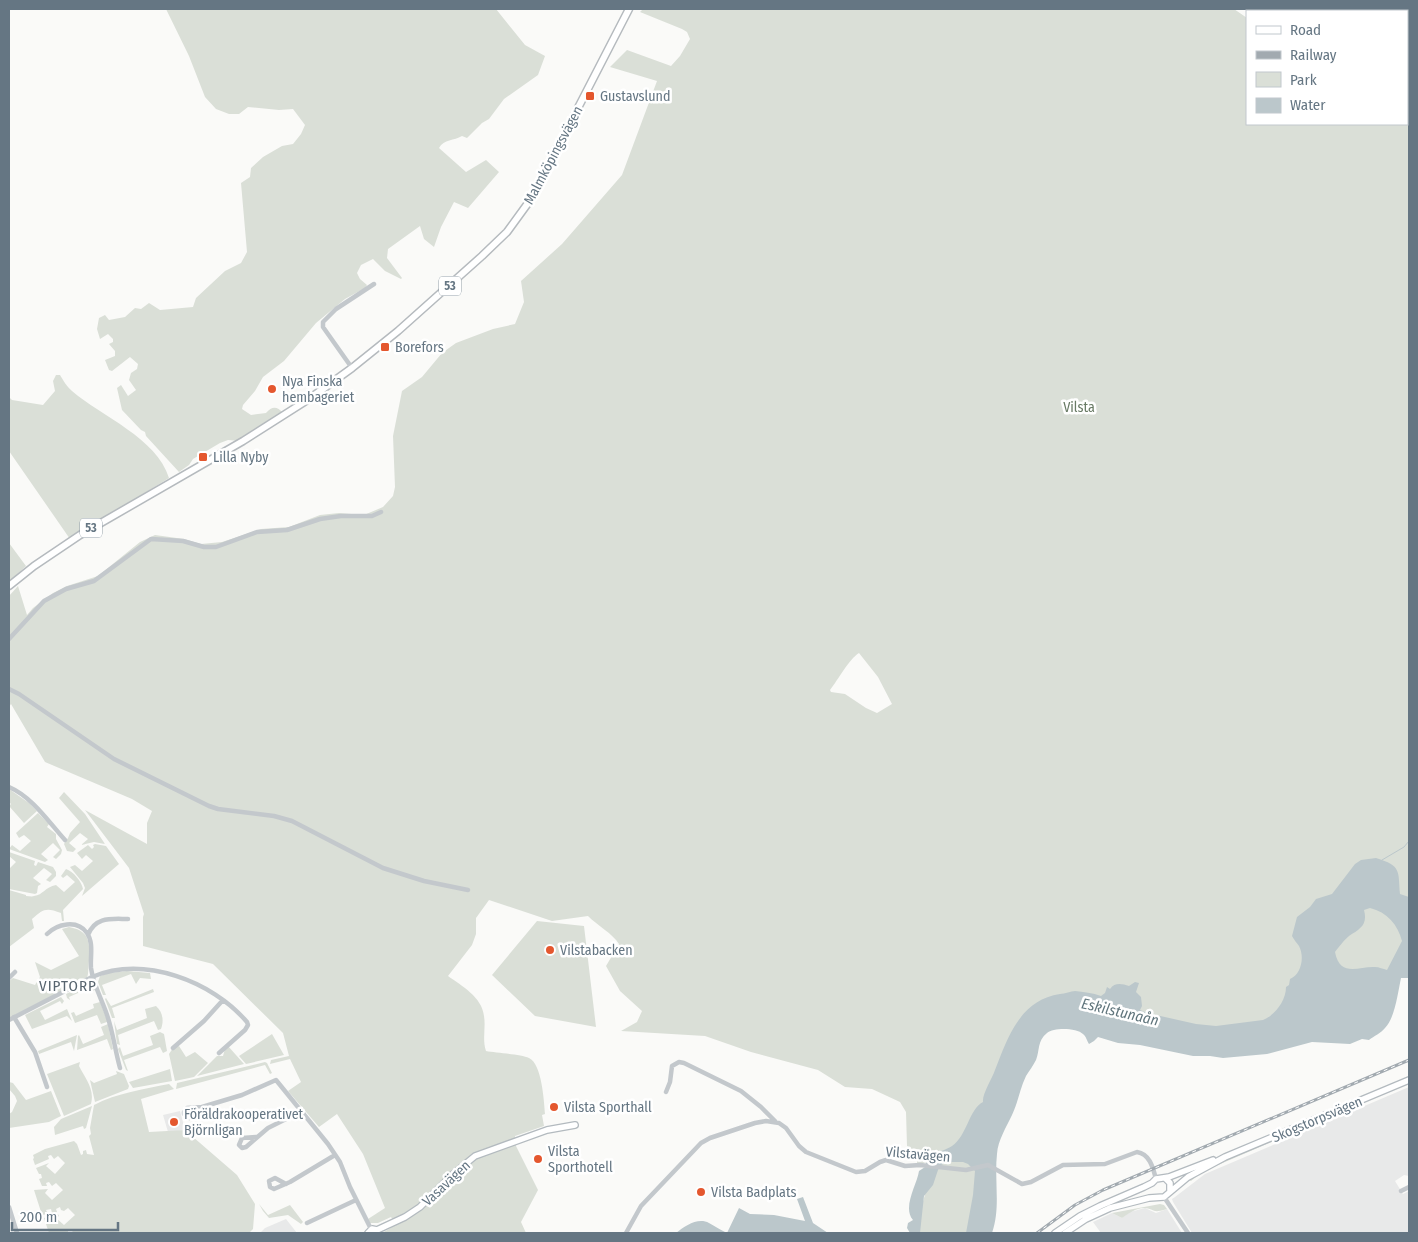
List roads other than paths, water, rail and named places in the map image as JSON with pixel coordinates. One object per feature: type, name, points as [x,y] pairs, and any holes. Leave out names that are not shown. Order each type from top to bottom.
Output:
[{"type":"main road","name":"Malmköpingsvägen","points":[[9,586],[64,546],[265,428],[352,368],[415,317],[502,238],[522,212],[545,174],[629,9]]},
{"type":"main road","name":"Skogstorpsvägen","points":[[1170,1191],[1200,1170],[1225,1157],[1409,1080]]},
{"type":"main road","name":"Vasavägen","points":[[373,1231],[405,1217],[420,1207],[452,1174],[475,1156],[547,1130],[575,1125]]},
{"type":"main road","name":"Skogstorpsvägen","points":[[1164,1178],[1202,1163],[1225,1157]]},
{"type":"main road","points":[[1055,1233],[1080,1216],[1154,1181],[1164,1178],[1170,1183],[1170,1191],[1164,1197],[1120,1204],[1086,1219],[1065,1233]]},
{"type":"main road","points":[[1154,1181],[1152,1192],[1157,1197]]},
{"type":"street","points":[[352,368],[323,327],[323,322],[336,309],[374,284]]},
{"type":"street","points":[[9,638],[44,602],[66,589],[94,581],[151,540],[183,541],[204,548],[216,547],[263,531],[287,530],[313,520],[341,516],[372,516],[381,512]]},
{"type":"street","points":[[9,689],[20,694],[114,759],[209,806],[218,809],[274,816],[292,821],[383,868],[424,881],[468,890]]},
{"type":"street","points":[[9,787],[29,800],[65,840]]},
{"type":"street","points":[[88,935],[95,924],[103,920],[128,920]]},
{"type":"street","points":[[47,934],[56,927],[70,924],[81,927],[88,935],[91,948],[92,976],[110,1022],[120,1068]]},
{"type":"street","points":[[9,1020],[92,976],[107,971],[118,969],[158,972],[192,983],[223,1000],[244,1019],[248,1025],[245,1030],[219,1053]]},
{"type":"street","points":[[9,978],[15,972]]},
{"type":"street","points":[[173,1048],[204,1021],[223,1000]]},
{"type":"street","points":[[14,1017],[35,1052],[47,1086]]},
{"type":"street","name":"Vilstavägen","points":[[666,1092],[670,1082],[672,1066],[679,1062],[684,1063],[740,1092],[761,1107],[776,1122],[786,1128],[796,1143],[806,1152],[856,1172],[869,1170],[882,1161],[890,1161],[905,1166],[969,1170],[988,1165],[1016,1182],[1026,1184],[1062,1165],[1105,1164],[1137,1152],[1147,1156],[1154,1181]]},
{"type":"street","points":[[202,1107],[242,1095],[276,1080],[335,1154],[344,1169],[356,1200],[373,1231]]},
{"type":"street","points":[[256,1137],[279,1122],[302,1111]]},
{"type":"street","points":[[626,1233],[641,1206],[705,1140],[755,1123],[776,1122]]},
{"type":"street","points":[[286,1184],[335,1154]]},
{"type":"street","points":[[1401,1191],[1409,1187]]},
{"type":"street","points":[[1164,1197],[1188,1233]]},
{"type":"street","points":[[307,1223],[356,1200]]},
{"type":"street","points":[[9,1207],[17,1233]]},
{"type":"water","name":"Eskilstunaån","points":[[1376,858],[1394,867],[1397,870],[1400,894],[1409,897],[1409,978],[1401,978],[1394,1011],[1388,1024],[1382,1031],[1369,1040],[1362,1039],[1350,1044],[1312,1042],[1267,1054],[1223,1058],[1193,1056],[1140,1045],[1118,1043],[1098,1037],[1089,1044],[1084,1035],[1076,1030],[1060,1029],[1050,1031],[1042,1039],[1036,1060],[1026,1076],[999,1144],[996,1164],[997,1204],[992,1233],[966,1233],[975,1171],[963,1162],[949,1162],[941,1165],[933,1185],[924,1196],[920,1233],[910,1233],[907,1228],[908,1223],[913,1220],[909,1209],[910,1202],[919,1171],[925,1167],[929,1158],[952,1146],[961,1136],[974,1110],[983,1102],[1005,1045],[1017,1022],[1025,1012],[1046,998],[1073,991],[1101,996],[1105,993],[1107,987],[1110,989],[1114,985],[1119,984],[1129,986],[1135,982],[1139,983],[1136,992],[1141,997],[1142,1006],[1140,1010],[1147,1013],[1196,1024],[1216,1026],[1263,1020],[1272,1015],[1279,1007],[1290,979],[1297,974],[1301,965],[1301,950],[1292,936],[1297,917],[1310,907],[1316,899],[1332,894],[1355,864],[1361,860]],"holes":[[[1370,908],[1391,920],[1398,930],[1402,941],[1387,970],[1375,967],[1346,968],[1337,960],[1335,952],[1347,937],[1362,926],[1365,919],[1364,910]]]},
{"type":"water","points":[[803,1197],[813,1223],[828,1233],[727,1233],[739,1208],[750,1214],[774,1215],[805,1221],[797,1199]]},
{"type":"water","points":[[705,1221],[727,1233],[676,1233],[687,1225]]},
{"type":"waterway","points":[[1382,860],[1404,847],[1409,841]]},
{"type":"railway","points":[[1037,1233],[1075,1205],[1103,1190],[1409,1060]]},
{"type":"place","name":"Gustavslund","points":[[590,96]]},
{"type":"place","name":"Borefors","points":[[385,347]]},
{"type":"place","name":"Nya Finska hembageriet","points":[[272,389]]},
{"type":"place","name":"Lilla Nyby","points":[[203,457]]},
{"type":"place","name":"Vilstabacken","points":[[550,950]]},
{"type":"place","name":"Vilsta Sporthall","points":[[554,1107]]},
{"type":"place","name":"Föräldrakooperativet Björnligan","points":[[174,1122]]},
{"type":"place","name":"Vilsta Sporthotell","points":[[538,1159]]},
{"type":"place","name":"Vilsta Badplats","points":[[701,1192]]},
{"type":"district","name":"VIPTORP","points":[[68,986]]},
{"type":"park label","name":"Vilsta","points":[[1079,407]]}]
